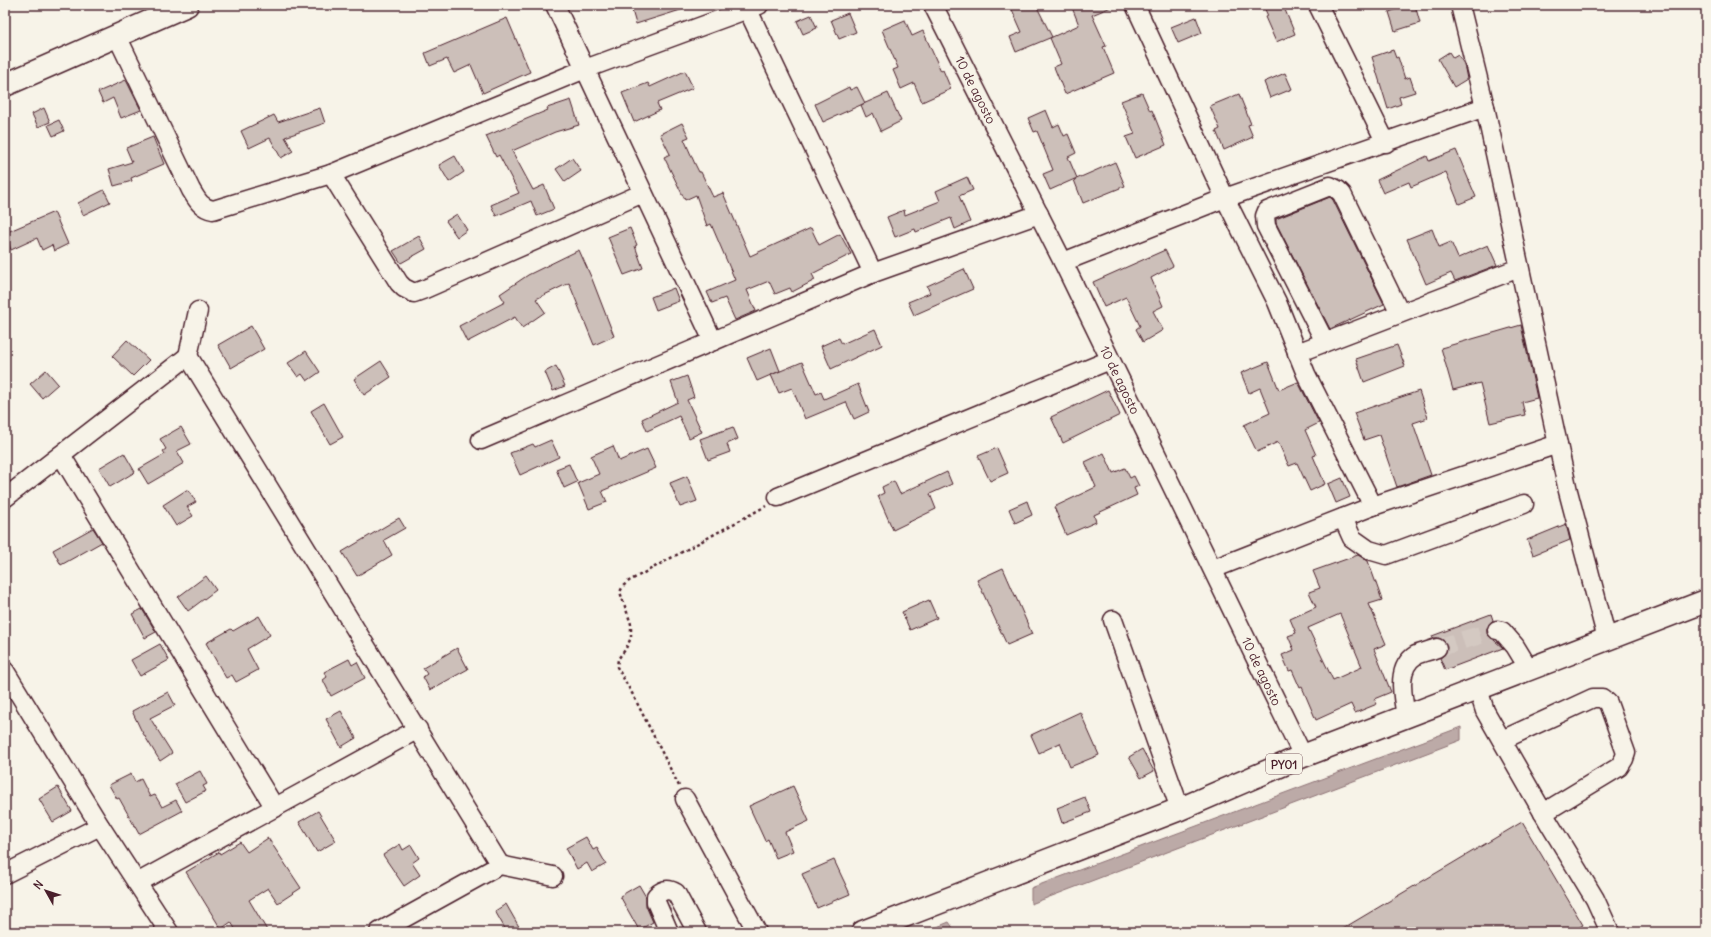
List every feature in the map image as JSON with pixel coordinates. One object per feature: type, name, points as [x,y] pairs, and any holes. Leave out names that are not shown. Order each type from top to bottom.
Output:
[{"type":"main road","points":[[5,85],[117,36],[156,11],[187,5]]},
{"type":"main road","name":"PY01","points":[[863,932],[1180,808],[1303,756],[1706,601]]},
{"type":"street","points":[[555,5],[713,341]]},
{"type":"street","name":"10 de agosto","points":[[933,5],[1063,262],[1303,756]]},
{"type":"street","points":[[1135,5],[1225,198],[1277,302],[1306,374],[1373,506]]},
{"type":"street","points":[[1318,5],[1386,143]]},
{"type":"street","points":[[1460,5],[1485,107],[1568,491],[1607,639]]},
{"type":"street","points":[[117,36],[191,190],[198,201],[205,208],[213,210],[331,174],[585,69],[753,6],[872,273]]},
{"type":"street","points":[[1063,262],[1225,198],[1386,143],[1485,107]]},
{"type":"street","points":[[331,174],[399,284],[414,293],[643,193]]},
{"type":"street","points":[[1325,342],[1266,226],[1265,216],[1267,211],[1330,186],[1342,194],[1400,313]]},
{"type":"street","points":[[481,440],[872,273],[1039,214]]},
{"type":"street","points":[[1297,353],[1519,268]]},
{"type":"street","points":[[5,498],[188,356],[198,311]]},
{"type":"street","points":[[188,356],[500,865]]},
{"type":"street","points":[[778,497],[1110,360]]},
{"type":"street","points":[[1213,569],[1373,506],[1558,444]]},
{"type":"street","points":[[61,455],[275,808]]},
{"type":"street","points":[[1343,518],[1352,538],[1369,550],[1386,556],[1524,504]]},
{"type":"street","points":[[1113,620],[1180,808]]},
{"type":"street","points":[[1497,630],[1502,631],[1510,638],[1529,669]]},
{"type":"street","points":[[1406,716],[1401,680],[1404,670],[1416,655],[1437,648]]},
{"type":"street","points":[[7,680],[169,932]]},
{"type":"street","points":[[1478,689],[1485,711],[1543,813],[1595,899],[1610,932]]},
{"type":"street","points":[[1502,740],[1593,698],[1602,698],[1608,703],[1626,753],[1624,759],[1619,767],[1543,813]]},
{"type":"street","points":[[137,882],[418,729]]},
{"type":"street","points":[[685,799],[757,932]]},
{"type":"street","points":[[5,874],[100,826]]},
{"type":"street","points":[[379,932],[500,865],[553,876]]},
{"type":"street","points":[[669,932],[656,902],[656,896],[660,891],[666,890],[676,892],[697,932]]},
{"type":"path","points":[[685,799],[633,695],[617,667],[618,659],[625,650],[631,638],[631,624],[620,592],[629,581],[751,515],[778,497]]},
{"type":"shaded area","points":[[1461,727],[1461,740],[1031,904],[1031,888]]},
{"type":"shaded area","points":[[949,922],[956,932],[925,932]]},
{"type":"building","points":[[639,5],[687,5],[687,8],[636,24],[631,7]]},
{"type":"building","points":[[1010,5],[1036,5],[1052,37],[1016,52],[1010,37],[1022,32]]},
{"type":"building","points":[[1071,5],[1116,5],[1092,15],[1106,46],[1103,47],[1114,73],[1065,94],[1054,67],[1061,64],[1050,38],[1079,25]]},
{"type":"building","points":[[1263,5],[1283,5],[1295,34],[1276,42],[1265,17],[1268,16]]},
{"type":"building","points":[[1409,5],[1415,5],[1420,23],[1395,31],[1389,12]]},
{"type":"building","points":[[848,13],[856,32],[839,39],[831,20]]},
{"type":"building","points":[[811,15],[817,28],[803,34],[797,21]]},
{"type":"building","points":[[1196,17],[1202,33],[1178,43],[1171,27]]},
{"type":"building","points":[[507,18],[530,72],[483,93],[471,65],[454,73],[447,59],[430,66],[425,53]]},
{"type":"building","points":[[905,20],[912,36],[923,31],[951,89],[922,102],[914,83],[901,89],[893,70],[898,68],[882,30]]},
{"type":"building","points":[[1393,50],[1396,58],[1398,57],[1405,79],[1410,77],[1415,92],[1399,97],[1401,104],[1388,109],[1372,57]]},
{"type":"building","points":[[1449,52],[1453,58],[1458,55],[1464,64],[1467,79],[1454,87],[1438,59]]},
{"type":"building","points":[[685,71],[693,88],[657,103],[660,110],[634,122],[622,93],[648,83],[650,87]]},
{"type":"building","points":[[1285,73],[1292,89],[1270,98],[1264,82]]},
{"type":"building","points":[[126,80],[141,110],[121,118],[113,98],[103,103],[98,92]]},
{"type":"building","points":[[849,87],[850,90],[857,87],[865,103],[823,122],[815,104]]},
{"type":"building","points":[[888,93],[901,121],[881,131],[873,113],[866,117],[861,105]]},
{"type":"building","points":[[1142,93],[1150,111],[1152,110],[1166,145],[1135,158],[1126,137],[1135,134],[1121,101]]},
{"type":"building","points":[[1239,94],[1251,124],[1248,125],[1253,137],[1224,150],[1216,131],[1220,129],[1210,106]]},
{"type":"building","points":[[571,100],[579,125],[555,132],[512,151],[533,190],[544,185],[554,209],[537,216],[531,201],[496,216],[491,205],[519,193],[499,155],[496,157],[486,136],[548,110],[547,108]]},
{"type":"building","points":[[44,108],[50,122],[38,127],[32,114]]},
{"type":"building","points":[[320,108],[325,123],[285,137],[293,151],[281,158],[270,138],[249,148],[241,131],[274,115],[278,122]]},
{"type":"building","points":[[1046,110],[1053,127],[1059,124],[1064,136],[1068,134],[1076,153],[1068,157],[1077,178],[1050,190],[1043,174],[1053,170],[1037,131],[1034,132],[1028,118]]},
{"type":"building","points":[[59,120],[64,131],[53,136],[48,125]]},
{"type":"building","points":[[682,123],[689,137],[684,139],[699,172],[701,172],[713,197],[723,193],[750,256],[811,228],[819,245],[840,234],[851,254],[812,274],[815,280],[792,292],[790,288],[775,294],[769,281],[747,290],[756,311],[735,320],[725,298],[712,303],[707,292],[735,280],[711,224],[707,226],[696,195],[685,200],[664,157],[670,154],[660,134]]},
{"type":"building","points":[[153,137],[164,164],[131,178],[132,181],[114,186],[109,169],[132,162],[126,148]]},
{"type":"building","points":[[1456,150],[1476,197],[1459,204],[1446,172],[1411,187],[1409,182],[1383,193],[1377,180],[1427,156],[1429,161]]},
{"type":"building","points":[[455,156],[464,172],[449,182],[439,165]]},
{"type":"building","points":[[572,158],[581,171],[565,182],[556,169]]},
{"type":"building","points":[[1115,162],[1125,186],[1083,203],[1074,180]]},
{"type":"building","points":[[967,177],[973,190],[959,196],[970,222],[955,229],[951,218],[916,232],[915,229],[895,237],[887,217],[904,210],[905,215],[940,201],[936,191]]},
{"type":"building","points":[[104,190],[110,202],[83,215],[78,203]]},
{"type":"building","points":[[1330,197],[1333,200],[1384,304],[1330,329],[1276,223],[1276,219]]},
{"type":"building","points":[[54,212],[68,244],[54,251],[52,245],[42,250],[37,238],[11,250],[5,233]]},
{"type":"building","points":[[457,214],[467,230],[457,237],[446,221]]},
{"type":"building","points":[[630,228],[637,245],[635,246],[643,268],[624,275],[608,237]]},
{"type":"building","points":[[1432,229],[1439,247],[1451,242],[1458,258],[1488,245],[1497,265],[1455,281],[1451,273],[1426,284],[1407,239]]},
{"type":"building","points":[[419,236],[426,249],[401,263],[393,251]]},
{"type":"building","points":[[579,250],[614,336],[594,345],[569,283],[536,299],[545,312],[522,328],[515,317],[467,342],[459,326],[505,302],[500,294],[528,275]]},
{"type":"building","points":[[1165,250],[1173,266],[1151,278],[1163,306],[1153,311],[1163,330],[1143,342],[1136,329],[1140,326],[1126,297],[1104,307],[1093,282]]},
{"type":"building","points":[[964,269],[973,289],[914,315],[908,302],[930,293],[927,286]]},
{"type":"building","points":[[674,288],[679,301],[656,310],[651,297]]},
{"type":"building","points":[[1521,325],[1537,398],[1522,402],[1525,415],[1490,423],[1480,383],[1453,390],[1441,348]]},
{"type":"building","points":[[251,326],[264,349],[231,368],[218,345]]},
{"type":"building","points":[[875,329],[882,345],[831,369],[821,346],[839,338],[842,344]]},
{"type":"building","points":[[127,340],[149,360],[133,376],[112,356]]},
{"type":"building","points":[[1397,345],[1405,366],[1364,382],[1356,359]]},
{"type":"building","points":[[771,348],[780,371],[757,381],[747,358]]},
{"type":"building","points":[[306,351],[320,372],[307,381],[302,374],[298,377],[288,363]]},
{"type":"building","points":[[381,361],[391,377],[364,395],[354,379]]},
{"type":"building","points":[[802,362],[816,394],[821,392],[824,399],[858,384],[869,412],[854,419],[846,402],[805,419],[792,388],[779,393],[771,375]]},
{"type":"building","points":[[1268,362],[1279,390],[1298,382],[1319,423],[1305,430],[1316,455],[1313,456],[1325,484],[1310,491],[1297,463],[1289,466],[1278,442],[1257,452],[1244,425],[1270,413],[1260,388],[1249,393],[1241,373]]},
{"type":"building","points":[[556,366],[565,386],[553,391],[545,372]]},
{"type":"building","points":[[46,370],[58,384],[42,398],[30,384]]},
{"type":"building","points":[[687,376],[694,397],[687,400],[702,432],[689,438],[679,416],[647,431],[642,419],[678,402],[671,382]]},
{"type":"building","points":[[1108,390],[1120,415],[1063,443],[1051,417]]},
{"type":"building","points":[[1419,391],[1428,418],[1413,423],[1431,475],[1397,487],[1379,435],[1364,440],[1354,413]]},
{"type":"building","points":[[324,403],[343,437],[330,444],[311,411]]},
{"type":"building","points":[[181,427],[191,444],[177,451],[184,463],[148,484],[139,469],[165,454],[163,451],[166,449],[160,439]]},
{"type":"building","points":[[733,427],[738,439],[727,444],[730,452],[708,460],[700,439]]},
{"type":"building","points":[[551,440],[559,457],[520,475],[510,453],[533,444],[535,447]]},
{"type":"building","points":[[613,446],[619,461],[647,449],[656,468],[602,491],[607,502],[589,509],[578,483],[599,474],[591,456]]},
{"type":"building","points":[[997,448],[1008,473],[990,481],[978,456]]},
{"type":"building","points":[[124,453],[135,472],[110,487],[99,468]]},
{"type":"building","points":[[1104,453],[1113,473],[1125,468],[1130,478],[1134,476],[1139,486],[1134,488],[1137,495],[1094,515],[1096,522],[1066,535],[1054,507],[1096,487],[1085,462]]},
{"type":"building","points":[[569,464],[577,482],[564,488],[556,469]]},
{"type":"building","points":[[947,472],[952,484],[930,494],[936,509],[893,530],[878,496],[884,493],[882,487],[894,481],[900,494]]},
{"type":"building","points":[[687,476],[697,501],[680,507],[670,483]]},
{"type":"building","points":[[1342,478],[1350,497],[1336,503],[1328,484]]},
{"type":"building","points":[[188,489],[196,502],[187,507],[193,516],[176,526],[163,505]]},
{"type":"building","points":[[1027,501],[1032,515],[1015,523],[1009,509]]},
{"type":"building","points":[[399,518],[405,528],[384,540],[392,555],[357,576],[342,552]]},
{"type":"building","points":[[1566,524],[1570,540],[1533,555],[1527,540]]},
{"type":"building","points":[[93,528],[102,542],[61,565],[53,550]]},
{"type":"building","points":[[1358,555],[1368,561],[1382,600],[1369,604],[1386,644],[1374,649],[1391,692],[1374,699],[1377,704],[1355,713],[1351,704],[1316,720],[1302,687],[1300,688],[1292,670],[1289,671],[1282,655],[1294,650],[1288,636],[1296,633],[1290,619],[1316,607],[1309,592],[1320,588],[1313,571]],"holes":[[[1340,614],[1362,667],[1333,680],[1308,628]]]},
{"type":"building","points":[[1003,568],[1032,634],[1007,645],[977,580]]},
{"type":"building","points":[[206,576],[216,590],[188,611],[178,597]]},
{"type":"building","points":[[929,600],[937,618],[910,630],[902,612]]},
{"type":"building","points":[[142,609],[156,632],[145,638],[132,614]]},
{"type":"building","points":[[1491,614],[1493,620],[1487,628],[1487,634],[1503,648],[1445,670],[1440,658],[1445,654],[1447,645],[1443,640],[1433,638],[1432,636]]},
{"type":"building","points":[[259,616],[270,635],[247,649],[258,670],[236,682],[232,675],[226,678],[206,643],[231,629],[233,631]]},
{"type":"building","points":[[160,644],[169,660],[140,676],[131,660]]},
{"type":"building","points":[[457,648],[468,669],[430,690],[423,677],[427,674],[423,668]]},
{"type":"building","points":[[349,659],[352,665],[357,662],[365,678],[331,696],[323,680],[327,677],[324,672]]},
{"type":"building","points":[[168,692],[175,705],[150,718],[172,753],[160,761],[141,730],[132,711]]},
{"type":"building","points":[[341,711],[356,738],[341,747],[326,719]]},
{"type":"building","points":[[1080,712],[1099,755],[1070,767],[1060,743],[1039,753],[1031,735]]},
{"type":"building","points":[[1142,749],[1154,771],[1141,778],[1129,757]]},
{"type":"building","points":[[200,771],[207,784],[203,786],[206,791],[185,802],[175,784]]},
{"type":"building","points":[[131,774],[135,782],[141,779],[150,797],[155,795],[162,807],[176,800],[182,811],[139,834],[119,798],[117,799],[109,785]]},
{"type":"building","points":[[793,786],[809,821],[785,832],[793,851],[776,858],[768,839],[765,841],[749,806]]},
{"type":"building","points":[[58,787],[72,811],[53,822],[39,799]]},
{"type":"building","points":[[1085,797],[1091,812],[1062,823],[1057,808]]},
{"type":"building","points":[[318,811],[336,841],[317,852],[299,822]]},
{"type":"building","points":[[1522,822],[1583,925],[1572,932],[1337,932]]},
{"type":"building","points":[[586,837],[593,850],[597,848],[606,864],[592,872],[587,863],[577,869],[566,848]]},
{"type":"building","points":[[268,838],[301,888],[278,903],[268,888],[249,900],[268,932],[237,932],[231,922],[221,929],[186,872],[219,852],[220,854],[240,842],[247,852]]},
{"type":"building","points":[[400,844],[403,850],[411,845],[419,858],[412,863],[420,875],[404,886],[383,855]]},
{"type":"building","points":[[834,860],[850,894],[817,908],[802,874]]},
{"type":"building","points":[[639,885],[646,897],[646,906],[653,922],[639,930],[620,896]]},
{"type":"building","points":[[506,904],[522,932],[507,932],[495,911]]},
{"type":"tunnel","points":[[1437,648],[1497,630]]}]
